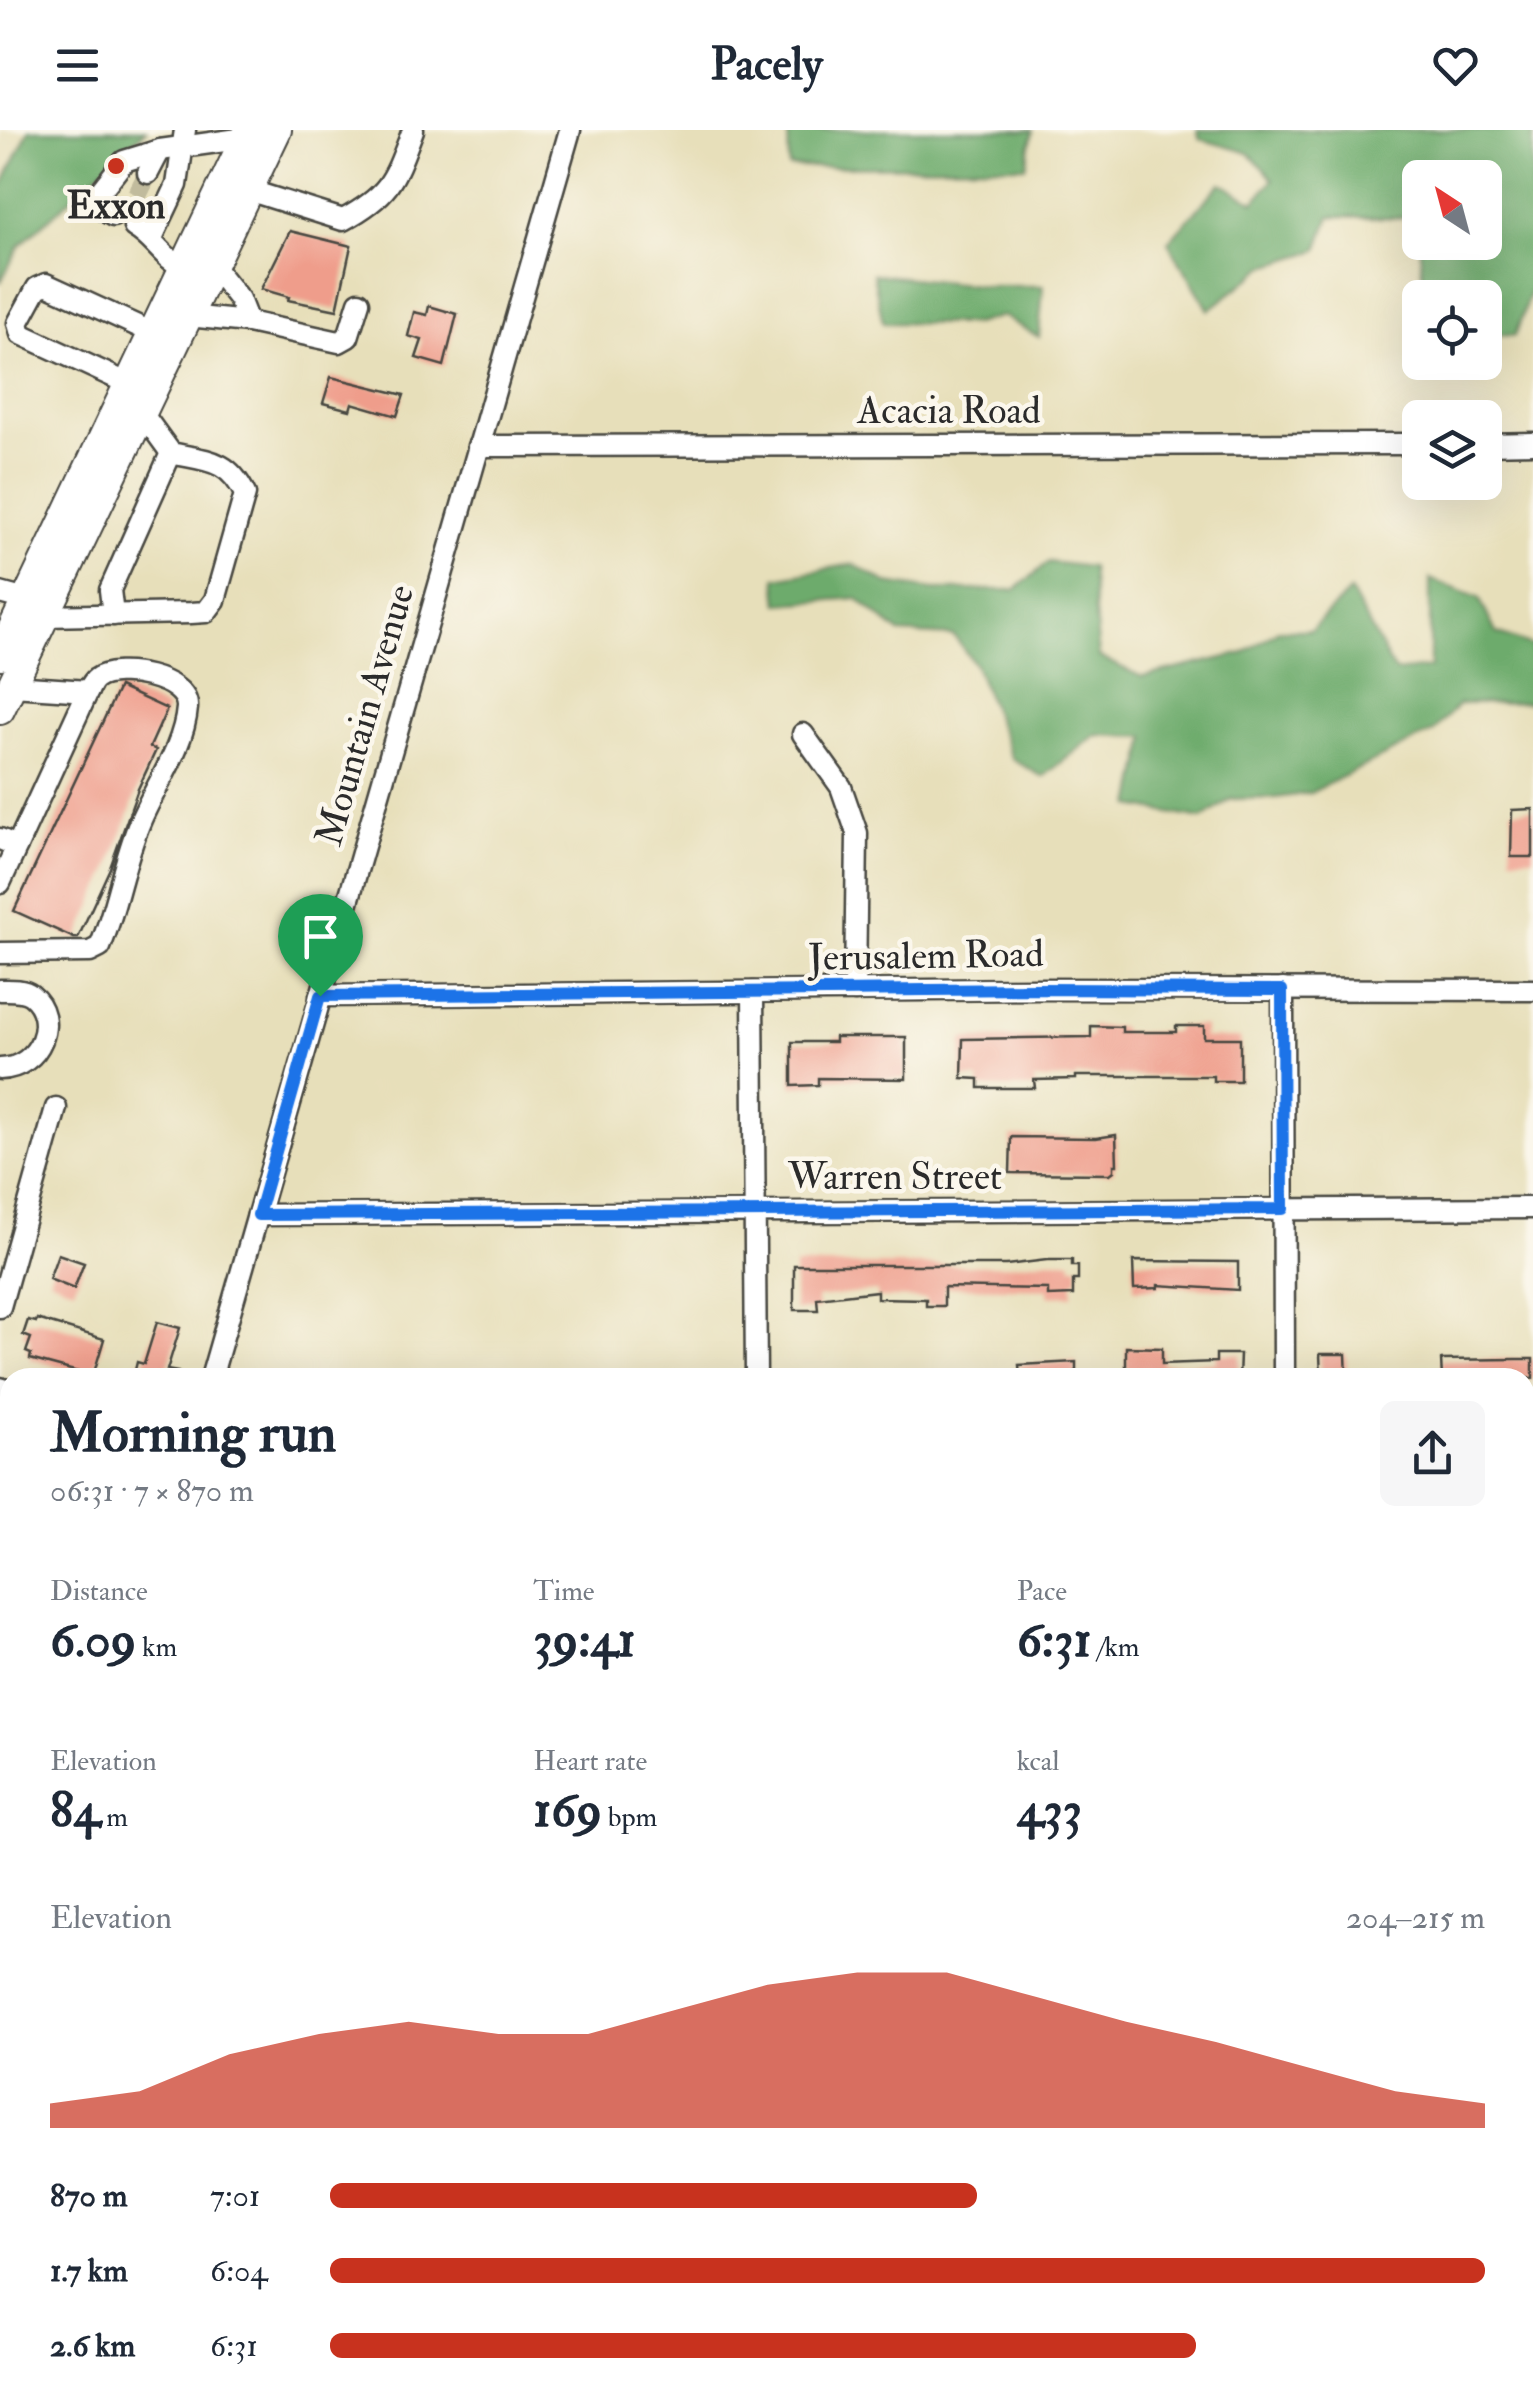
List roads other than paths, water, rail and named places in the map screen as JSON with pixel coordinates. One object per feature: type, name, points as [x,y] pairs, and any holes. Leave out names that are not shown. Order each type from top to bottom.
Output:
[{"type":"highway","points":[[0,654],[153,334],[248,190],[276,130]]},
{"type":"highway","points":[[6,698],[24,603],[142,414],[188,316],[198,267],[248,134]]},
{"type":"street","points":[[248,190],[342,220],[376,202],[395,176],[413,130]]},
{"type":"street","name":"Mountain Avenue","points":[[214,1368],[570,130]]},
{"type":"street","points":[[113,216],[92,203],[124,161],[176,142],[248,134]]},
{"type":"street","points":[[148,173],[176,142]]},
{"type":"street","points":[[176,142],[177,185],[143,233],[162,257],[198,267],[239,299],[248,322]]},
{"type":"street","points":[[129,384],[21,334],[18,323],[37,288],[46,284],[153,334]]},
{"type":"street","points":[[188,316],[248,322],[342,342],[348,337],[359,302]]},
{"type":"street","points":[[24,603],[114,615],[206,612],[215,600],[244,494],[236,475],[224,465],[170,453],[142,414]]},
{"type":"street","name":"Acacia Road","points":[[478,446],[1402,444]]},
{"type":"street","points":[[1502,444],[1533,444]]},
{"type":"street","points":[[114,615],[110,590],[170,453]]},
{"type":"street","points":[[0,882],[9,843],[94,679],[145,673],[178,688],[187,701],[176,746],[139,824],[100,946],[90,952],[0,953]]},
{"type":"street","points":[[6,698],[88,691]]},
{"type":"street","points":[[802,734],[841,787],[857,833],[855,991]]},
{"type":"street","points":[[0,990],[22,990],[34,996],[44,1029],[40,1048],[28,1063],[0,1069]]},
{"type":"street","points":[[1282,990],[1284,1368]]},
{"type":"street","name":"Jerusalem Road","points":[[320,996],[1533,990]]},
{"type":"street","points":[[753,992],[756,1368]]},
{"type":"street","points":[[0,1307],[56,1108]]},
{"type":"street","name":"Warren Street","points":[[258,1215],[1533,1208]]},
{"type":"tunnel","points":[[124,222],[148,173]]},
{"type":"place","name":"Exxon","points":[[116,166]]}]
